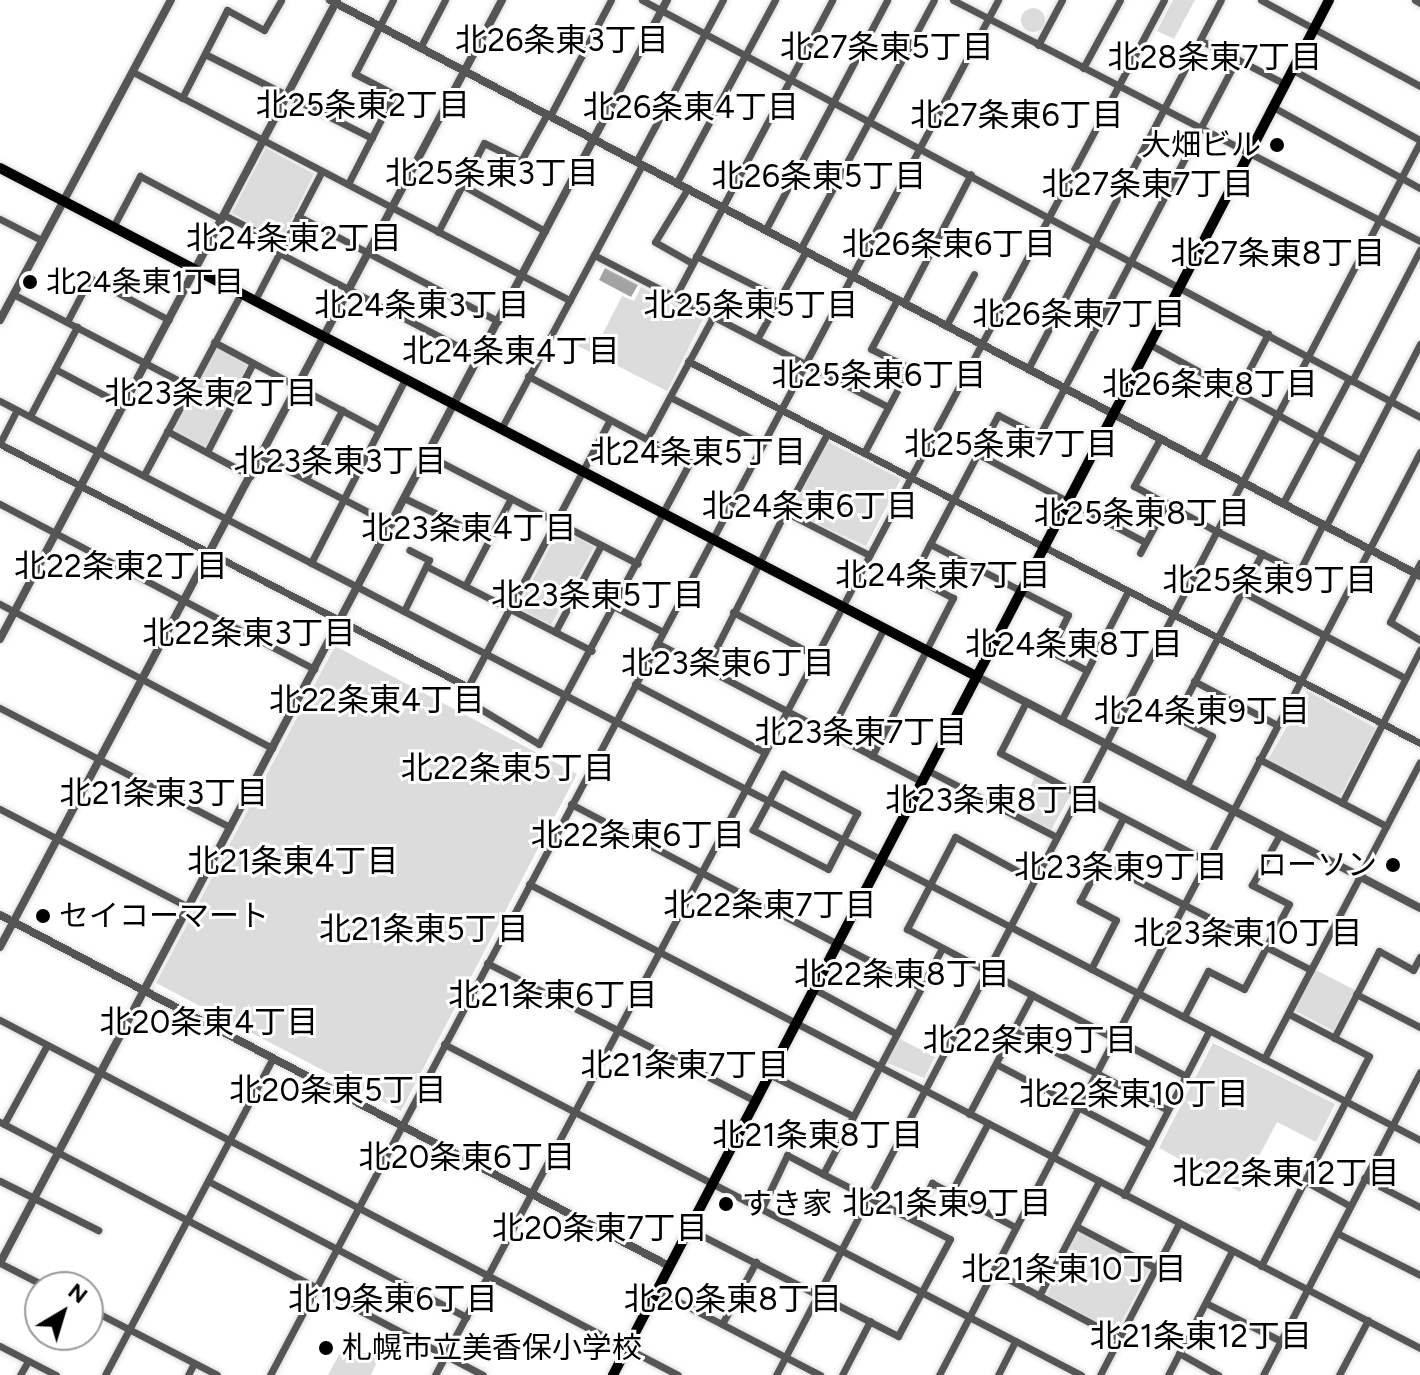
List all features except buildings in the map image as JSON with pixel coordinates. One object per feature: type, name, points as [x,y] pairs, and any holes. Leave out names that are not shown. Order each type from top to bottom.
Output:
[{"type":"main road","points":[[613,1375],[1329,0]]},
{"type":"main road","points":[[0,168],[976,676]]},
{"type":"street","points":[[0,320],[7,299],[171,0]]},
{"type":"street","points":[[182,98],[227,10],[264,30],[281,0]]},
{"type":"street","points":[[348,184],[394,94],[355,74],[393,0]]},
{"type":"street","points":[[420,48],[445,0]]},
{"type":"street","points":[[0,947],[502,0]]},
{"type":"street","points":[[438,232],[484,143],[521,161],[611,0]]},
{"type":"street","points":[[642,0],[1132,258],[1420,417]]},
{"type":"street","points":[[24,1275],[0,1263],[667,0]]},
{"type":"street","points":[[501,429],[594,255],[723,0]]},
{"type":"street","points":[[677,182],[775,0]]},
{"type":"street","points":[[675,297],[832,0]]},
{"type":"street","points":[[766,229],[887,0]]},
{"type":"street","points":[[757,339],[934,0]]},
{"type":"street","points":[[953,0],[1420,241]]},
{"type":"street","points":[[270,1375],[998,0]]},
{"type":"street","points":[[1038,45],[1062,0]]},
{"type":"street","points":[[1083,68],[1120,0]]},
{"type":"street","points":[[435,1375],[867,554],[1164,0]]},
{"type":"street","points":[[1028,369],[1221,0]]},
{"type":"street","points":[[1261,0],[1420,86]]},
{"type":"street","points":[[0,639],[334,1],[1417,574]]},
{"type":"street","points":[[1200,40],[1285,84]]},
{"type":"street","points":[[205,54],[372,138]]},
{"type":"street","points":[[872,756],[953,598],[913,577],[930,544],[998,415],[1039,436],[1237,59]]},
{"type":"street","points":[[776,1375],[1420,141],[1293,70]]},
{"type":"street","points":[[133,72],[570,300]]},
{"type":"street","points":[[1273,107],[1420,188]]},
{"type":"street","points":[[255,300],[322,171]]},
{"type":"street","points":[[864,453],[909,368],[871,349],[971,174]]},
{"type":"street","points":[[113,227],[140,176],[283,245]]},
{"type":"street","points":[[462,185],[545,231]]},
{"type":"street","points":[[688,188],[655,242],[779,298]]},
{"type":"street","points":[[298,216],[498,321]]},
{"type":"street","points":[[0,219],[41,240]]},
{"type":"street","points":[[1283,503],[1420,250]]},
{"type":"street","points":[[279,253],[479,357]]},
{"type":"street","points":[[594,255],[888,407]]},
{"type":"street","points":[[946,326],[974,274]]},
{"type":"street","points":[[67,322],[90,278],[169,320]]},
{"type":"street","points":[[144,475],[241,293]]},
{"type":"street","points":[[7,299],[67,322],[191,387]]},
{"type":"street","points":[[647,439],[713,317]]},
{"type":"street","points":[[30,416],[77,327]]},
{"type":"street","points":[[1201,461],[1268,334]]},
{"type":"street","points":[[214,342],[379,430]]},
{"type":"street","points":[[1149,344],[1360,460]]},
{"type":"street","points":[[1160,439],[1134,486],[1299,572],[1420,344]]},
{"type":"street","points":[[688,361],[1420,743]]},
{"type":"street","points":[[207,452],[253,363]]},
{"type":"street","points":[[55,369],[123,405]]},
{"type":"street","points":[[528,376],[690,462],[568,696],[539,744],[463,703],[468,687],[609,421]]},
{"type":"street","points":[[311,563],[405,379]]},
{"type":"street","points":[[670,397],[762,444]]},
{"type":"street","points":[[0,401],[1420,1140]]},
{"type":"street","points":[[17,410],[0,443],[468,687]]},
{"type":"street","points":[[306,479],[342,410]]},
{"type":"street","points":[[167,431],[251,476]]},
{"type":"street","points":[[705,670],[827,434]]},
{"type":"street","points":[[939,1375],[1420,452]]},
{"type":"street","points":[[978,454],[1145,542]]},
{"type":"street","points":[[427,455],[638,564]]},
{"type":"street","points":[[261,456],[391,524]]},
{"type":"street","points":[[404,498],[489,539]]},
{"type":"street","points":[[465,586],[511,498]]},
{"type":"street","points":[[1140,553],[1167,503]]},
{"type":"street","points":[[0,504],[314,669]]},
{"type":"street","points":[[785,512],[867,554]]},
{"type":"street","points":[[930,544],[1068,615],[1050,651],[1086,670]]},
{"type":"street","points":[[555,632],[601,545]]},
{"type":"street","points":[[404,611],[429,560],[409,550]]},
{"type":"street","points":[[1187,785],[1212,736],[1176,717],[1262,553]]},
{"type":"street","points":[[1420,563],[1390,622],[1420,640]]},
{"type":"street","points":[[426,566],[592,651]]},
{"type":"street","points":[[1061,721],[1128,591]]},
{"type":"street","points":[[1241,591],[1405,678]]},
{"type":"street","points":[[0,604],[272,748]]},
{"type":"street","points":[[615,607],[663,632]]},
{"type":"street","points":[[733,612],[814,655]]},
{"type":"street","points":[[829,734],[884,628]]},
{"type":"street","points":[[657,643],[921,781]]},
{"type":"street","points":[[1342,803],[1420,650]]},
{"type":"street","points":[[976,676],[1420,908]]},
{"type":"street","points":[[1194,681],[1277,725]]},
{"type":"street","points":[[635,684],[764,752]]},
{"type":"street","points":[[1026,702],[1000,753],[1207,861]]},
{"type":"street","points":[[0,708],[230,827]]},
{"type":"street","points":[[1259,759],[1386,826]]},
{"type":"street","points":[[1264,1059],[1420,762]]},
{"type":"street","points":[[927,770],[1056,837]]},
{"type":"street","points":[[783,774],[857,813],[843,839],[828,869],[753,830],[783,774]]},
{"type":"street","points":[[571,804],[921,988]]},
{"type":"street","points":[[0,809],[188,907]]},
{"type":"street","points":[[1091,969],[1116,920],[1080,901],[1123,818]]},
{"type":"street","points":[[1184,1017],[1208,971],[1244,989],[1289,904],[1252,885],[1280,834]]},
{"type":"street","points":[[1034,880],[955,837],[907,929],[1186,1076]]},
{"type":"street","points":[[1101,862],[1311,970]]},
{"type":"street","points":[[529,884],[1420,1348]]},
{"type":"street","points":[[0,915],[669,1266]]},
{"type":"street","points":[[823,1174],[942,948]]},
{"type":"street","points":[[1334,1038],[1379,951],[1413,970],[1420,957]]},
{"type":"street","points":[[487,963],[755,1101]]},
{"type":"street","points":[[814,989],[897,1034]]},
{"type":"street","points":[[1356,994],[1420,1027]]},
{"type":"street","points":[[969,1114],[1032,995]]},
{"type":"street","points":[[1261,1266],[1369,1056],[1289,1014]]},
{"type":"street","points":[[0,1020],[678,1375]]},
{"type":"street","points":[[1013,1030],[1168,1110]]},
{"type":"street","points":[[1124,1195],[1209,1031]]},
{"type":"street","points":[[444,1044],[1081,1375]]},
{"type":"street","points":[[47,1045],[2,1123],[483,1375]]},
{"type":"street","points":[[105,1375],[273,1058]]},
{"type":"street","points":[[996,1064],[1150,1145]]},
{"type":"street","points":[[1263,1375],[1420,1072]]},
{"type":"street","points":[[769,1074],[853,1116]]},
{"type":"street","points":[[951,1193],[988,1123]]},
{"type":"street","points":[[689,1229],[898,1336],[950,1239],[787,1155],[762,1208]]},
{"type":"street","points":[[1364,1178],[1420,1207]]},
{"type":"street","points":[[0,1181],[98,1230]]},
{"type":"street","points":[[208,1181],[466,1317]]},
{"type":"street","points":[[1039,1296],[1099,1181]]},
{"type":"street","points":[[1305,1181],[1350,1206]]},
{"type":"street","points":[[913,1220],[932,1183],[1015,1227]]},
{"type":"street","points":[[1100,1375],[1179,1223]]},
{"type":"street","points":[[1076,1226],[1156,1268]]},
{"type":"street","points":[[1337,1233],[1420,1275]]},
{"type":"street","points":[[1168,1375],[1232,1251]]},
{"type":"street","points":[[722,1324],[756,1262]]},
{"type":"street","points":[[993,1271],[1119,1338]]},
{"type":"street","points":[[656,1290],[820,1375]]},
{"type":"street","points":[[1206,1303],[1281,1341]]},
{"type":"street","points":[[104,1317],[217,1375]]},
{"type":"street","points":[[1339,1375],[1368,1320]]},
{"type":"street","points":[[842,1375],[870,1321]]},
{"type":"street","points":[[998,1375],[1015,1341]]},
{"type":"street","points":[[0,1346],[56,1375]]},
{"type":"street","points":[[1179,1353],[1218,1375]]},
{"type":"street","points":[[20,1375],[28,1361]]},
{"type":"street","points":[[188,1375],[194,1363]]},
{"type":"shaded area","points":[[1173,0],[1195,0],[1174,39],[1157,31]]},
{"type":"shaded area","points":[[1028,8],[1038,8],[1045,15],[1045,25],[1038,32],[1028,32],[1021,25],[1021,15]]},
{"type":"shaded area","points":[[266,148],[314,174],[281,240],[232,213]]},
{"type":"shaded area","points":[[605,268],[638,285],[631,297],[599,280]]},
{"type":"shaded area","points":[[641,287],[703,319],[667,391],[578,346],[584,334],[599,341],[622,296],[634,301]]},
{"type":"shaded area","points":[[215,346],[249,365],[205,449],[171,430]]},
{"type":"shaded area","points":[[826,441],[901,479],[866,546],[789,511]]},
{"type":"shaded area","points":[[560,528],[594,547],[551,625],[518,608]]},
{"type":"shaded area","points":[[335,646],[577,774],[401,1111],[156,983]]},
{"type":"shaded area","points":[[1307,691],[1376,728],[1339,798],[1268,760]]},
{"type":"shaded area","points":[[1036,774],[1071,794],[1051,830],[1018,812]]},
{"type":"shaded area","points":[[1316,970],[1355,990],[1334,1031],[1294,1010]]},
{"type":"shaded area","points":[[898,1038],[935,1057],[924,1078],[885,1062]]},
{"type":"shaded area","points":[[1213,1043],[1335,1104],[1316,1142],[1277,1122],[1240,1192],[1159,1148]]},
{"type":"shaded area","points":[[1078,1230],[1149,1270],[1116,1332],[1047,1295]]},
{"type":"shaded area","points":[[341,1351],[355,1359],[360,1351],[378,1360],[371,1375],[328,1375]]},
{"type":"place","name":"大畑ビル","points":[[1277,145]]},
{"type":"place","name":"北24条東1丁目","points":[[30,282]]},
{"type":"place","name":"ローソン","points":[[1393,865]]},
{"type":"place","name":"セイコーマート","points":[[43,916]]},
{"type":"place","name":"すき家","points":[[726,1204]]},
{"type":"place","name":"札幌市立美香保小学校","points":[[326,1348]]},
{"type":"district","name":"北26条東3丁目","points":[[562,40]]},
{"type":"district","name":"北27条東5丁目","points":[[887,47]]},
{"type":"district","name":"北28条東7丁目","points":[[1215,57]]},
{"type":"district","name":"北25条東2丁目","points":[[363,105]]},
{"type":"district","name":"北26条東4丁目","points":[[691,107]]},
{"type":"district","name":"北27条東6丁目","points":[[1017,115]]},
{"type":"district","name":"北25条東3丁目","points":[[492,173]]},
{"type":"district","name":"北26条東5丁目","points":[[819,176]]},
{"type":"district","name":"北27条東7丁目","points":[[1148,184]]},
{"type":"district","name":"北24条東2丁目","points":[[294,238]]},
{"type":"district","name":"北26条東6丁目","points":[[949,244]]},
{"type":"district","name":"北27条東8丁目","points":[[1278,253]]},
{"type":"district","name":"北24条東3丁目","points":[[422,305]]},
{"type":"district","name":"北25条東5丁目","points":[[751,305]]},
{"type":"district","name":"北26条東7丁目","points":[[1079,314]]},
{"type":"district","name":"北24条東4丁目","points":[[511,351]]},
{"type":"district","name":"北25条東6丁目","points":[[879,375]]},
{"type":"district","name":"北26条東8丁目","points":[[1210,384]]},
{"type":"district","name":"北23条東2丁目","points":[[211,393]]},
{"type":"district","name":"北25条東7丁目","points":[[1011,444]]},
{"type":"district","name":"北24条東5丁目","points":[[698,452]]},
{"type":"district","name":"北23条東3丁目","points":[[340,461]]},
{"type":"district","name":"北24条東6丁目","points":[[810,506]]},
{"type":"district","name":"北25条東8丁目","points":[[1142,513]]},
{"type":"district","name":"北23条東4丁目","points":[[469,528]]},
{"type":"district","name":"北22条東2丁目","points":[[121,566]]},
{"type":"district","name":"北24条東7丁目","points":[[943,575]]},
{"type":"district","name":"北25条東9丁目","points":[[1270,580]]},
{"type":"district","name":"北23条東5丁目","points":[[598,595]]},
{"type":"district","name":"北22条東3丁目","points":[[249,633]]},
{"type":"district","name":"北24条東8丁目","points":[[1074,644]]},
{"type":"district","name":"北23条東6丁目","points":[[728,663]]},
{"type":"district","name":"北22条東4丁目","points":[[377,700]]},
{"type":"district","name":"北24条東9丁目","points":[[1202,711]]},
{"type":"district","name":"北23条東7丁目","points":[[861,732]]},
{"type":"district","name":"北22条東5丁目","points":[[508,768]]},
{"type":"district","name":"北21条東3丁目","points":[[164,793]]},
{"type":"district","name":"北23条東8丁目","points":[[993,800]]},
{"type":"district","name":"北22条東6丁目","points":[[638,835]]},
{"type":"district","name":"北21条東4丁目","points":[[293,861]]},
{"type":"district","name":"北23条東9丁目","points":[[1121,867]]},
{"type":"district","name":"北22条東7丁目","points":[[770,905]]},
{"type":"district","name":"北21条東5丁目","points":[[424,929]]},
{"type":"district","name":"北23条東10丁目","points":[[1248,933]]},
{"type":"district","name":"北22条東8丁目","points":[[902,974]]},
{"type":"district","name":"北21条東6丁目","points":[[553,995]]},
{"type":"district","name":"北20条東4丁目","points":[[209,1022]]},
{"type":"district","name":"北22条東9丁目","points":[[1030,1040]]},
{"type":"district","name":"北21条東7丁目","points":[[685,1065]]},
{"type":"district","name":"北20条東5丁目","points":[[338,1090]]},
{"type":"district","name":"北22条東10丁目","points":[[1134,1094]]},
{"type":"district","name":"北21条東8丁目","points":[[818,1135]]},
{"type":"district","name":"北20条東6丁目","points":[[467,1157]]},
{"type":"district","name":"北22条東12丁目","points":[[1286,1173]]},
{"type":"district","name":"北21条東9丁目","points":[[947,1203]]},
{"type":"district","name":"北20条東7丁目","points":[[600,1228]]},
{"type":"district","name":"北21条東10丁目","points":[[1074,1269]]},
{"type":"district","name":"北19条東6丁目","points":[[393,1299]]},
{"type":"district","name":"北20条東8丁目","points":[[733,1299]]},
{"type":"district","name":"北21条東12丁目","points":[[1201,1336]]}]
